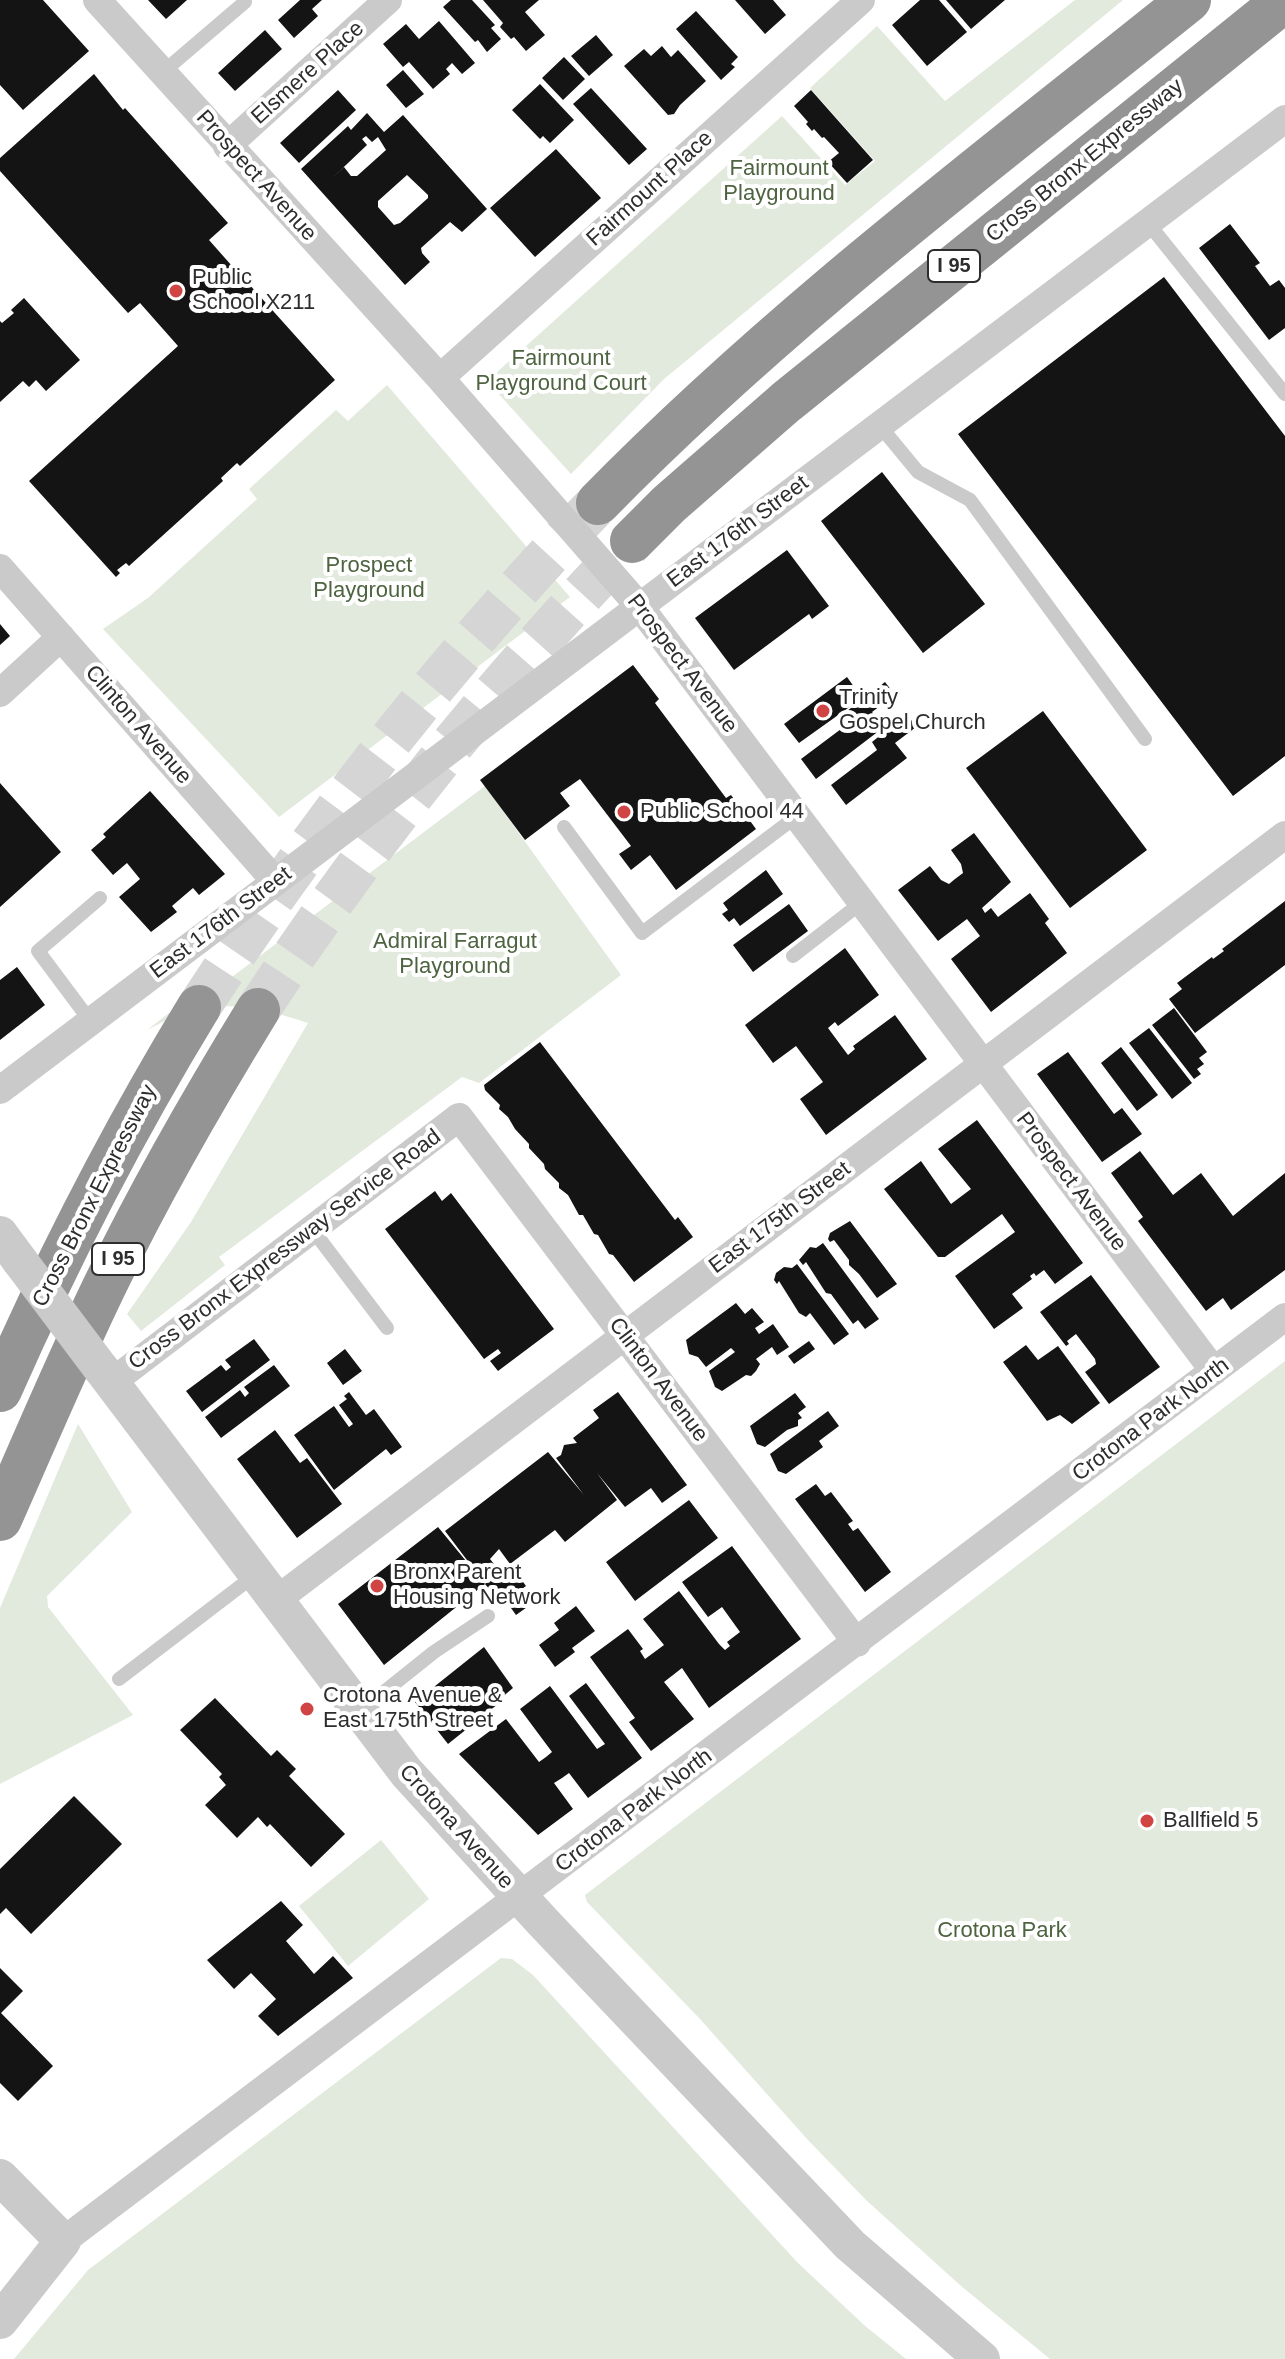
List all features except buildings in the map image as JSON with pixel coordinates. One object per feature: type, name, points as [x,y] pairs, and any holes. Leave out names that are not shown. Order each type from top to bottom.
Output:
[{"type":"highway","name":"I 95","points":[[598,503],[777,333],[1189,0]]},
{"type":"highway","name":"Cross Bronx Expressway","points":[[632,541],[679,495],[786,402],[1285,0]]},
{"type":"highway","name":"Cross Bronx Expressway","points":[[0,1390],[56,1267],[104,1174],[199,1007]]},
{"type":"highway","name":"I 95","points":[[0,1519],[68,1363],[124,1247],[178,1146],[258,1010]]},
{"type":"street","name":"Prospect Avenue","points":[[97,0],[440,378],[640,607],[1214,1371]]},
{"type":"street","name":"Elsmere Place","points":[[227,146],[388,0]]},
{"type":"street","name":"Fairmount Place","points":[[440,378],[861,0]]},
{"type":"street","name":"East 176th Street","points":[[0,1090],[1285,119]]},
{"type":"street","name":"Clinton Avenue","points":[[0,568],[276,882]]},
{"type":"street","points":[[0,693],[61,637]]},
{"type":"street","name":"East 175th Street","points":[[265,1588],[625,1337],[1285,835]]},
{"type":"street","name":"Clinton Avenue","points":[[459,1117],[857,1643]]},
{"type":"street","name":"Cross Bronx Expressway Service Road","points":[[107,1376],[312,1229],[459,1117]]},
{"type":"street","name":"Crotona Avenue","points":[[10,1248],[396,1760],[520,1897],[850,2245],[982,2359]]},
{"type":"street","name":"Crotona Park North","points":[[0,2321],[63,2241],[1285,1317]]},
{"type":"street","points":[[0,2177],[63,2241]]},
{"type":"lane","points":[[163,72],[245,2]]},
{"type":"lane","points":[[1148,223],[1285,394]]},
{"type":"lane","points":[[880,426],[918,472],[970,500],[1145,739]]},
{"type":"lane","points":[[564,827],[642,933],[797,816]]},
{"type":"lane","points":[[91,1022],[38,951],[100,898]]},
{"type":"lane","points":[[793,956],[861,903]]},
{"type":"lane","points":[[312,1229],[387,1328]]},
{"type":"lane","points":[[119,1679],[265,1588]]},
{"type":"lane","points":[[358,1712],[434,1652],[488,1616]]},
{"type":"green space","points":[[1075,0],[1123,0],[664,379],[571,474],[487,381],[782,116],[845,185],[875,161],[810,88],[877,26],[945,101]]},
{"type":"green space","name":"Prospect Playground","points":[[387,385],[570,597],[279,817],[103,629],[148,598],[257,499],[249,489],[336,410],[348,421]]},
{"type":"green space","name":"Admiral Farragut Playground","points":[[485,786],[621,975],[479,1083],[462,1077],[219,1257],[225,1265],[141,1331],[127,1314],[191,1222],[308,1023],[245,1007],[226,1006],[189,1012],[147,1030],[221,973],[228,980]]},
{"type":"green space","name":"Crotona Park","points":[[1285,1361],[1285,2359],[1050,2359],[961,2286],[866,2200],[700,2019],[587,1902],[585,1895]]},
{"type":"green space","points":[[78,1424],[132,1512],[47,1596],[48,1607],[133,1715],[0,1784],[0,1608]]},
{"type":"green space","points":[[381,1840],[429,1899],[348,1966],[299,1906]]},
{"type":"green space","points":[[501,1958],[512,1959],[533,1975],[798,2263],[864,2325],[906,2359],[14,2359],[88,2270]]},
{"type":"tunnel","points":[[199,1007],[290,874],[386,745],[489,621],[598,503]]},
{"type":"tunnel","points":[[258,1010],[343,886],[434,767],[531,652],[632,541]]},
{"type":"place","name":"Public School X211","points":[[176,291]]},
{"type":"place","name":"Trinity Gospel Church","points":[[823,711]]},
{"type":"place","name":"Public School 44","points":[[624,812]]},
{"type":"place","name":"Bronx Parent Housing Network","points":[[377,1586]]},
{"type":"place","name":"Crotona Avenue & East 175th Street","points":[[307,1709]]},
{"type":"place","name":"Ballfield 5","points":[[1147,1821]]},
{"type":"park label","name":"Fairmount Playground","points":[[779,182]]},
{"type":"park label","name":"Fairmount Playground Court","points":[[561,372]]}]
